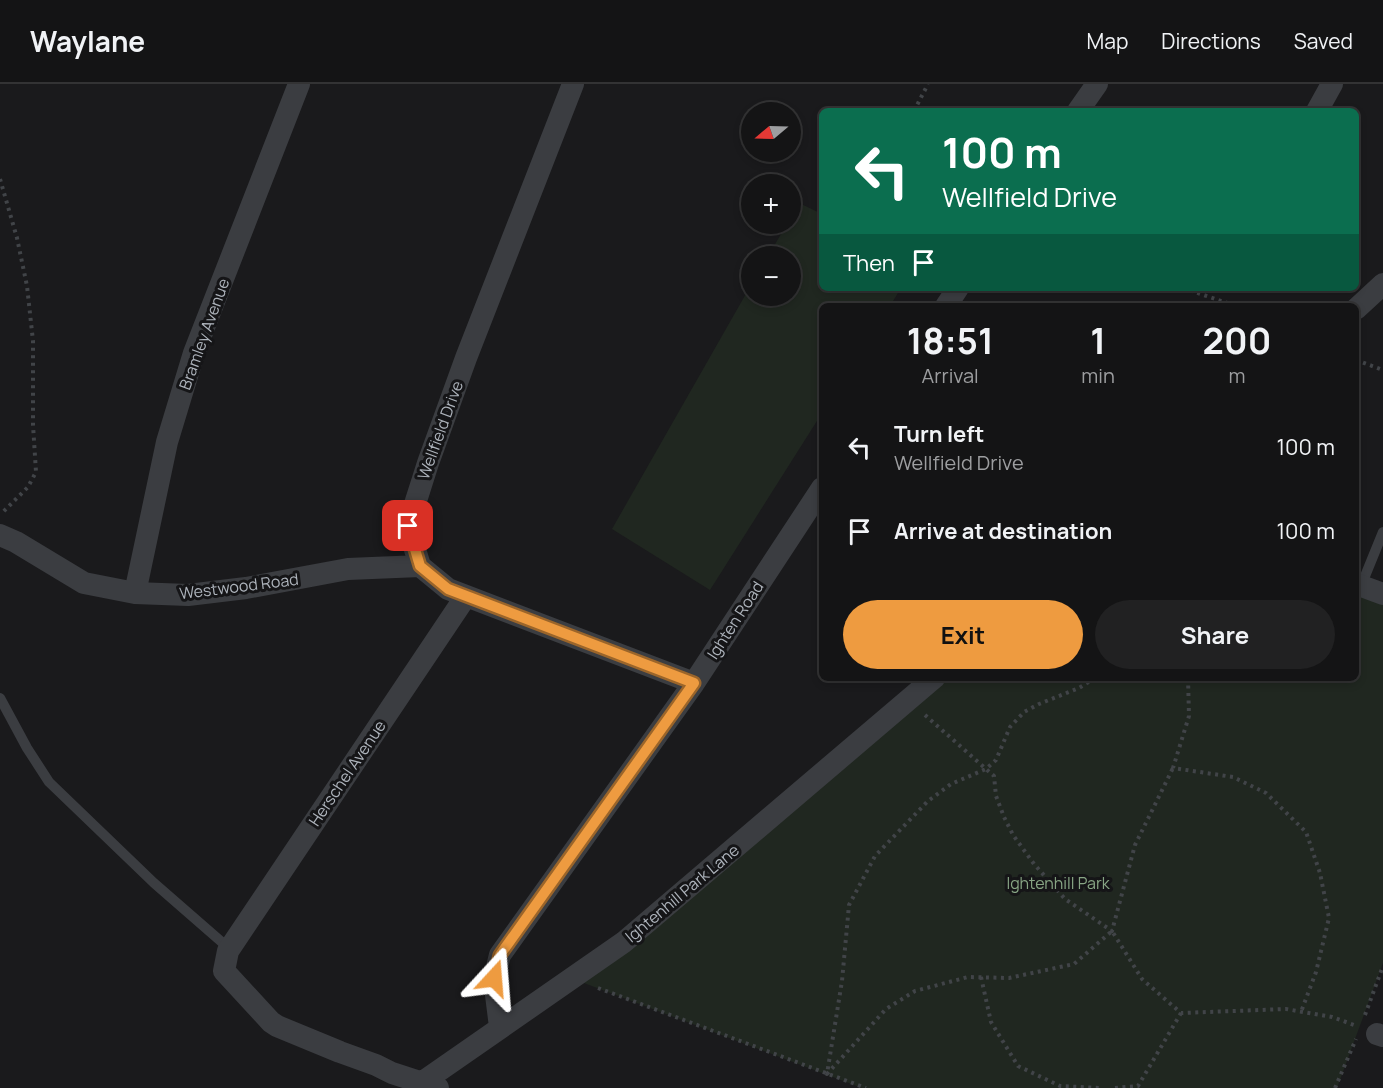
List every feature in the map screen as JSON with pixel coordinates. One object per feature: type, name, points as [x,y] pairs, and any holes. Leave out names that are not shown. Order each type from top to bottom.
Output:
[{"type":"street","name":"Wellfield Drive","points":[[420,566],[408,526],[428,463],[573,84]]},
{"type":"street","points":[[1080,108],[1096,84]]},
{"type":"street","points":[[1319,108],[1332,84]]},
{"type":"street","name":"Bramley Avenue","points":[[135,593],[167,442],[194,353],[295,85]]},
{"type":"street","points":[[1359,306],[1383,285]]},
{"type":"street","name":"Ighten Road","points":[[500,1027],[494,978],[500,955],[694,683],[819,493]]},
{"type":"street","name":"Westwood Road","points":[[0,535],[16,542],[84,583],[135,593],[188,595],[246,588],[348,569],[420,566]]},
{"type":"street","points":[[420,566],[448,589],[694,683]]},
{"type":"street","points":[[1359,585],[1383,594]]},
{"type":"street","name":"Herschel Avenue","points":[[228,951],[466,596]]},
{"type":"street","name":"Ightenhill Park Lane","points":[[425,1086],[500,1027],[624,942],[931,681]]},
{"type":"street","points":[[228,951],[224,971],[227,976],[271,1022],[290,1032],[425,1086]]},
{"type":"lane","points":[[1359,585],[1383,532]]},
{"type":"lane","points":[[0,698],[27,748],[50,782],[228,951]]},
{"type":"path","points":[[916,108],[928,84]]},
{"type":"path","points":[[0,179],[17,238],[27,286],[33,341],[33,425],[36,472],[28,487],[0,515]]},
{"type":"path","points":[[1192,291],[1227,303]]},
{"type":"path","points":[[1359,361],[1383,370]]},
{"type":"path","points":[[827,1074],[842,981],[849,905],[875,856],[928,801],[951,784],[986,769],[996,760],[1010,727],[1024,712],[1090,681]]},
{"type":"path","points":[[827,1074],[886,1009],[915,991],[968,977],[1009,978],[1074,964],[1112,931],[1136,844],[1173,768],[1189,716],[1188,681]]},
{"type":"path","points":[[909,700],[994,776],[996,796],[1004,817],[1013,835],[1027,854],[1065,899],[1112,931],[1142,979],[1181,1013],[1286,1009],[1332,1017],[1374,1033]]},
{"type":"path","points":[[1173,768],[1233,777],[1266,793],[1305,832],[1320,873],[1329,918],[1316,972],[1301,1012]]},
{"type":"path","points":[[1335,1088],[1374,1033],[1383,966]]},
{"type":"path","points":[[981,977],[991,1022],[1018,1066],[1060,1086],[1101,1088]]},
{"type":"path","points":[[572,978],[866,1088]]},
{"type":"path","points":[[1115,1088],[1138,1086],[1181,1013]]},
{"type":"green space","points":[[801,204],[819,213],[819,291],[899,291],[892,303],[819,303],[819,418],[710,590],[612,529],[741,303],[741,306],[801,306],[801,246],[774,246],[781,234],[801,234]]},
{"type":"green space","name":"Ightenhill Park","points":[[1359,585],[1383,594],[1383,963],[1337,1088],[862,1088],[576,980],[922,681],[1359,681]]},
{"type":"route","points":[[408,526],[420,566],[448,589],[694,683],[500,955],[494,978]]}]
